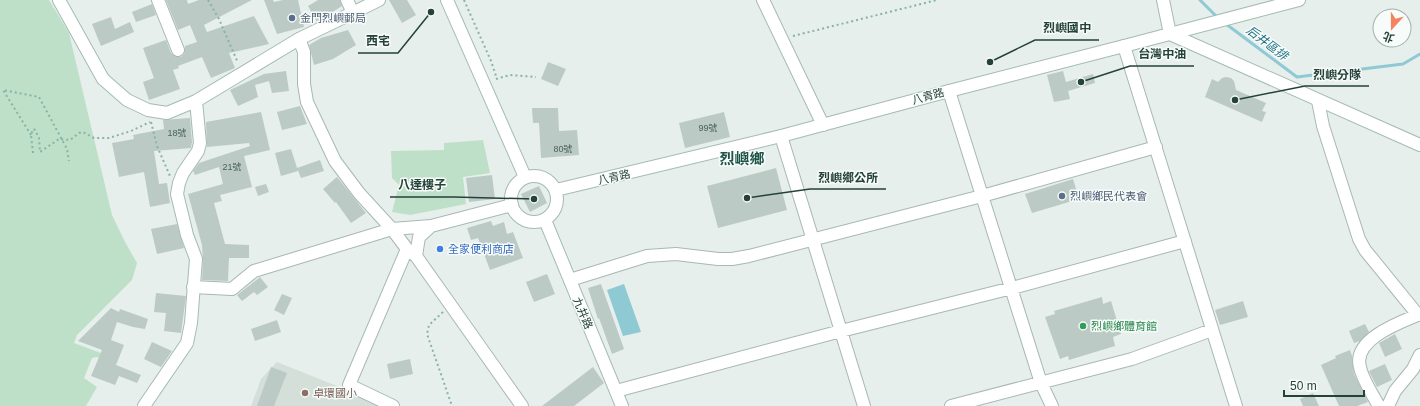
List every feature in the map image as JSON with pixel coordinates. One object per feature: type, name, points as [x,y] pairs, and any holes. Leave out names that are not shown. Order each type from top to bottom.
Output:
[{"type":"street","points":[[59,0],[103,79],[127,100],[149,116],[168,113],[196,101],[299,39],[379,0]]},
{"type":"street","points":[[158,0],[178,50]]},
{"type":"street","points":[[347,0],[353,13]]},
{"type":"street","points":[[447,0],[525,177]]},
{"type":"street","points":[[763,0],[823,125]]},
{"type":"street","points":[[1163,0],[1170,34],[1420,145]]},
{"type":"street","name":"八青路","points":[[556,190],[781,136],[1299,0]]},
{"type":"street","points":[[299,39],[304,52],[304,84],[307,102],[335,161],[359,193],[392,229],[411,253],[522,406]]},
{"type":"street","points":[[1124,46],[1236,406]]},
{"type":"street","points":[[949,91],[1041,383],[1052,406]]},
{"type":"street","points":[[144,406],[187,343],[191,323],[196,258],[187,235],[177,194],[183,173],[198,151],[200,143],[196,101]]},
{"type":"street","points":[[1318,101],[1323,126],[1359,239],[1365,250],[1419,314],[1396,324],[1375,336],[1360,352],[1359,366],[1379,406]]},
{"type":"street","points":[[781,136],[864,406]]},
{"type":"street","points":[[570,280],[647,256],[676,254],[718,259],[732,259],[813,240],[982,196],[1156,147]]},
{"type":"street","points":[[540,176],[547,179],[556,190],[558,197],[555,211],[545,220],[531,222],[524,220],[514,211],[512,205],[512,192],[515,186],[525,177],[540,176]]},
{"type":"street","points":[[194,287],[232,289],[254,271],[392,229],[431,226],[512,205]]},
{"type":"street","name":"九井路","points":[[545,220],[622,406]]},
{"type":"street","points":[[393,406],[349,385],[419,237],[431,226]]},
{"type":"street","points":[[616,391],[841,331],[1012,288],[1185,241]]},
{"type":"street","points":[[951,406],[1132,359],[1212,330]]},
{"type":"street","points":[[1388,406],[1395,391],[1413,369],[1420,355]]},
{"type":"path","points":[[208,0],[219,19],[242,73]]},
{"type":"path","points":[[464,0],[491,61],[497,79]]},
{"type":"path","points":[[782,39],[937,0]]},
{"type":"path","points":[[483,83],[510,75],[536,78]]},
{"type":"path","points":[[31,135],[3,90],[39,97],[67,149],[69,161]]},
{"type":"path","points":[[33,153],[31,135],[33,129],[39,138],[40,152],[59,139],[70,140],[79,133],[83,132],[94,138],[109,138],[131,131],[149,116],[157,146],[177,194]]},
{"type":"path","points":[[450,305],[429,325],[427,334],[452,406]]},
{"type":"shaded area","name":"卓環國小","points":[[277,362],[387,406],[251,406],[261,379]]},
{"type":"green space","points":[[0,0],[49,0],[69,33],[112,215],[137,263],[132,280],[77,335],[74,343],[117,359],[115,363],[97,357],[92,358],[84,378],[97,387],[86,406],[0,406]]},
{"type":"green space","points":[[483,140],[490,173],[463,177],[466,204],[410,215],[392,212],[399,185],[392,178],[391,151],[444,150],[444,143]]},
{"type":"water","points":[[624,284],[641,332],[623,336],[607,290]]},
{"type":"building","points":[[166,0],[187,0],[188,4],[199,0],[252,0],[204,25],[207,32],[254,16],[269,44],[229,53],[235,68],[211,78],[202,57],[178,66],[179,68],[173,70],[180,89],[149,100],[143,82],[154,78],[143,48],[166,40],[171,53],[177,57],[181,57],[184,54],[185,46],[197,42],[190,25],[178,30]]},
{"type":"building","points":[[264,0],[273,0],[274,2],[283,0],[298,0],[304,27],[277,34]]},
{"type":"building","points":[[318,0],[340,0],[342,6],[317,22],[308,6]]},
{"type":"building","points":[[389,0],[407,0],[416,15],[402,23]]},
{"type":"building","points":[[152,4],[156,15],[136,22],[132,12]]},
{"type":"building","points":[[111,17],[115,29],[130,22],[134,32],[101,46],[92,24]]},
{"type":"building","points":[[348,30],[356,45],[333,59],[314,65],[309,45],[321,38]]},
{"type":"building","points":[[548,62],[566,69],[558,86],[541,79]]},
{"type":"building","points":[[286,71],[289,91],[272,93],[269,81],[255,85],[258,97],[238,106],[230,90],[264,74]]},
{"type":"building","points":[[1063,71],[1066,82],[1093,74],[1095,83],[1068,91],[1070,99],[1054,102],[1047,75]]},
{"type":"building","points":[[1222,78],[1231,78],[1234,81],[1236,90],[1266,103],[1262,111],[1266,112],[1262,122],[1205,97],[1212,79],[1218,82]]},
{"type":"building","points":[[300,106],[307,124],[282,130],[277,112]]},
{"type":"building","points":[[532,108],[558,108],[559,131],[577,130],[579,155],[541,158],[539,123],[533,123]]},
{"type":"building","points":[[261,112],[270,150],[244,156],[252,187],[220,195],[222,201],[214,203],[225,244],[249,245],[249,258],[229,258],[228,281],[202,280],[202,245],[188,194],[223,184],[219,167],[195,175],[193,171],[199,163],[250,146],[249,143],[207,147],[206,122]]},
{"type":"building","points":[[724,112],[730,137],[685,148],[679,123]]},
{"type":"building","points":[[190,118],[191,148],[154,151],[159,184],[167,183],[170,203],[150,207],[144,172],[119,177],[112,143],[134,139],[133,135],[164,129],[163,120]]},
{"type":"building","points":[[291,149],[298,171],[281,176],[275,153]]},
{"type":"building","points":[[320,160],[324,171],[301,178],[297,168]]},
{"type":"building","points":[[776,168],[787,210],[718,228],[707,186]]},
{"type":"building","points":[[492,175],[495,199],[469,202],[466,178]]},
{"type":"building","points":[[337,177],[366,213],[351,223],[336,202],[335,203],[323,189]]},
{"type":"building","points":[[1073,179],[1079,199],[1032,213],[1025,194]]},
{"type":"building","points":[[266,184],[269,192],[258,196],[255,187]]},
{"type":"building","points":[[539,186],[547,203],[530,212],[521,194]]},
{"type":"building","points":[[491,221],[493,226],[504,222],[507,234],[513,232],[523,258],[490,270],[478,238],[471,240],[467,228]]},
{"type":"building","points":[[177,224],[184,248],[157,254],[151,229]]},
{"type":"building","points":[[547,274],[555,294],[534,302],[526,282]]},
{"type":"building","points":[[260,277],[268,287],[257,295],[254,292],[242,301],[237,295]]},
{"type":"building","points":[[601,284],[624,349],[612,354],[588,288]]},
{"type":"building","points":[[156,293],[186,296],[181,333],[164,331],[166,313],[154,312]]},
{"type":"building","points":[[282,294],[292,298],[284,315],[274,310]]},
{"type":"building","name":"烈嶼鄉體育館","points":[[1102,297],[1103,304],[1111,301],[1121,334],[1113,337],[1115,346],[1069,360],[1068,356],[1060,359],[1045,317],[1055,314],[1054,311]]},
{"type":"building","points":[[1243,301],[1248,317],[1220,325],[1215,310]]},
{"type":"building","points":[[111,308],[119,312],[120,309],[148,319],[145,329],[117,322],[111,340],[124,345],[116,365],[141,375],[137,383],[119,376],[115,385],[91,376],[102,350],[78,341]]},
{"type":"building","points":[[277,320],[281,332],[255,341],[251,329]]},
{"type":"building","points":[[1365,324],[1369,332],[1360,341],[1354,343],[1349,331]]},
{"type":"building","points":[[1395,334],[1402,349],[1385,357],[1379,343]]},
{"type":"building","points":[[152,342],[172,351],[161,367],[144,359]]},
{"type":"building","points":[[1350,350],[1354,374],[1368,402],[1357,406],[1339,406],[1321,365],[1336,358],[1335,356]]},
{"type":"building","points":[[410,359],[413,374],[390,379],[387,364]]},
{"type":"building","points":[[1385,364],[1392,380],[1377,387],[1369,371]]},
{"type":"building","points":[[271,367],[287,373],[274,406],[257,406]]},
{"type":"building","points":[[593,367],[604,383],[574,406],[542,406]]},
{"type":"building","points":[[1313,393],[1319,406],[1303,406],[1300,399]]},
{"type":"waterway","points":[[1200,0],[1218,18]]},
{"type":"waterway","name":"后井區排","points":[[1226,24],[1297,77],[1403,64],[1420,54]]},
{"type":"place","name":"西宅","points":[[431,12]]},
{"type":"place","name":"金門烈嶼郵局","points":[[292,18]]},
{"type":"place","name":"烈嶼國中","points":[[990,62]]},
{"type":"place","name":"台灣中油","points":[[1081,82]]},
{"type":"place","name":"烈嶼分隊","points":[[1235,100]]},
{"type":"place","name":"烈嶼鄉民代表會","points":[[1062,196]]},
{"type":"place","name":"烈嶼鄉公所","points":[[747,198]]},
{"type":"place","name":"八達樓子","points":[[534,199]]},
{"type":"place","name":"全家便利商店","points":[[440,249]]},
{"type":"place","name":"烈嶼鄉體育館","points":[[1083,326]]},
{"type":"place","name":"卓環國小","points":[[305,393]]},
{"type":"district","name":"烈嶼鄉","points":[[742,159]]}]
